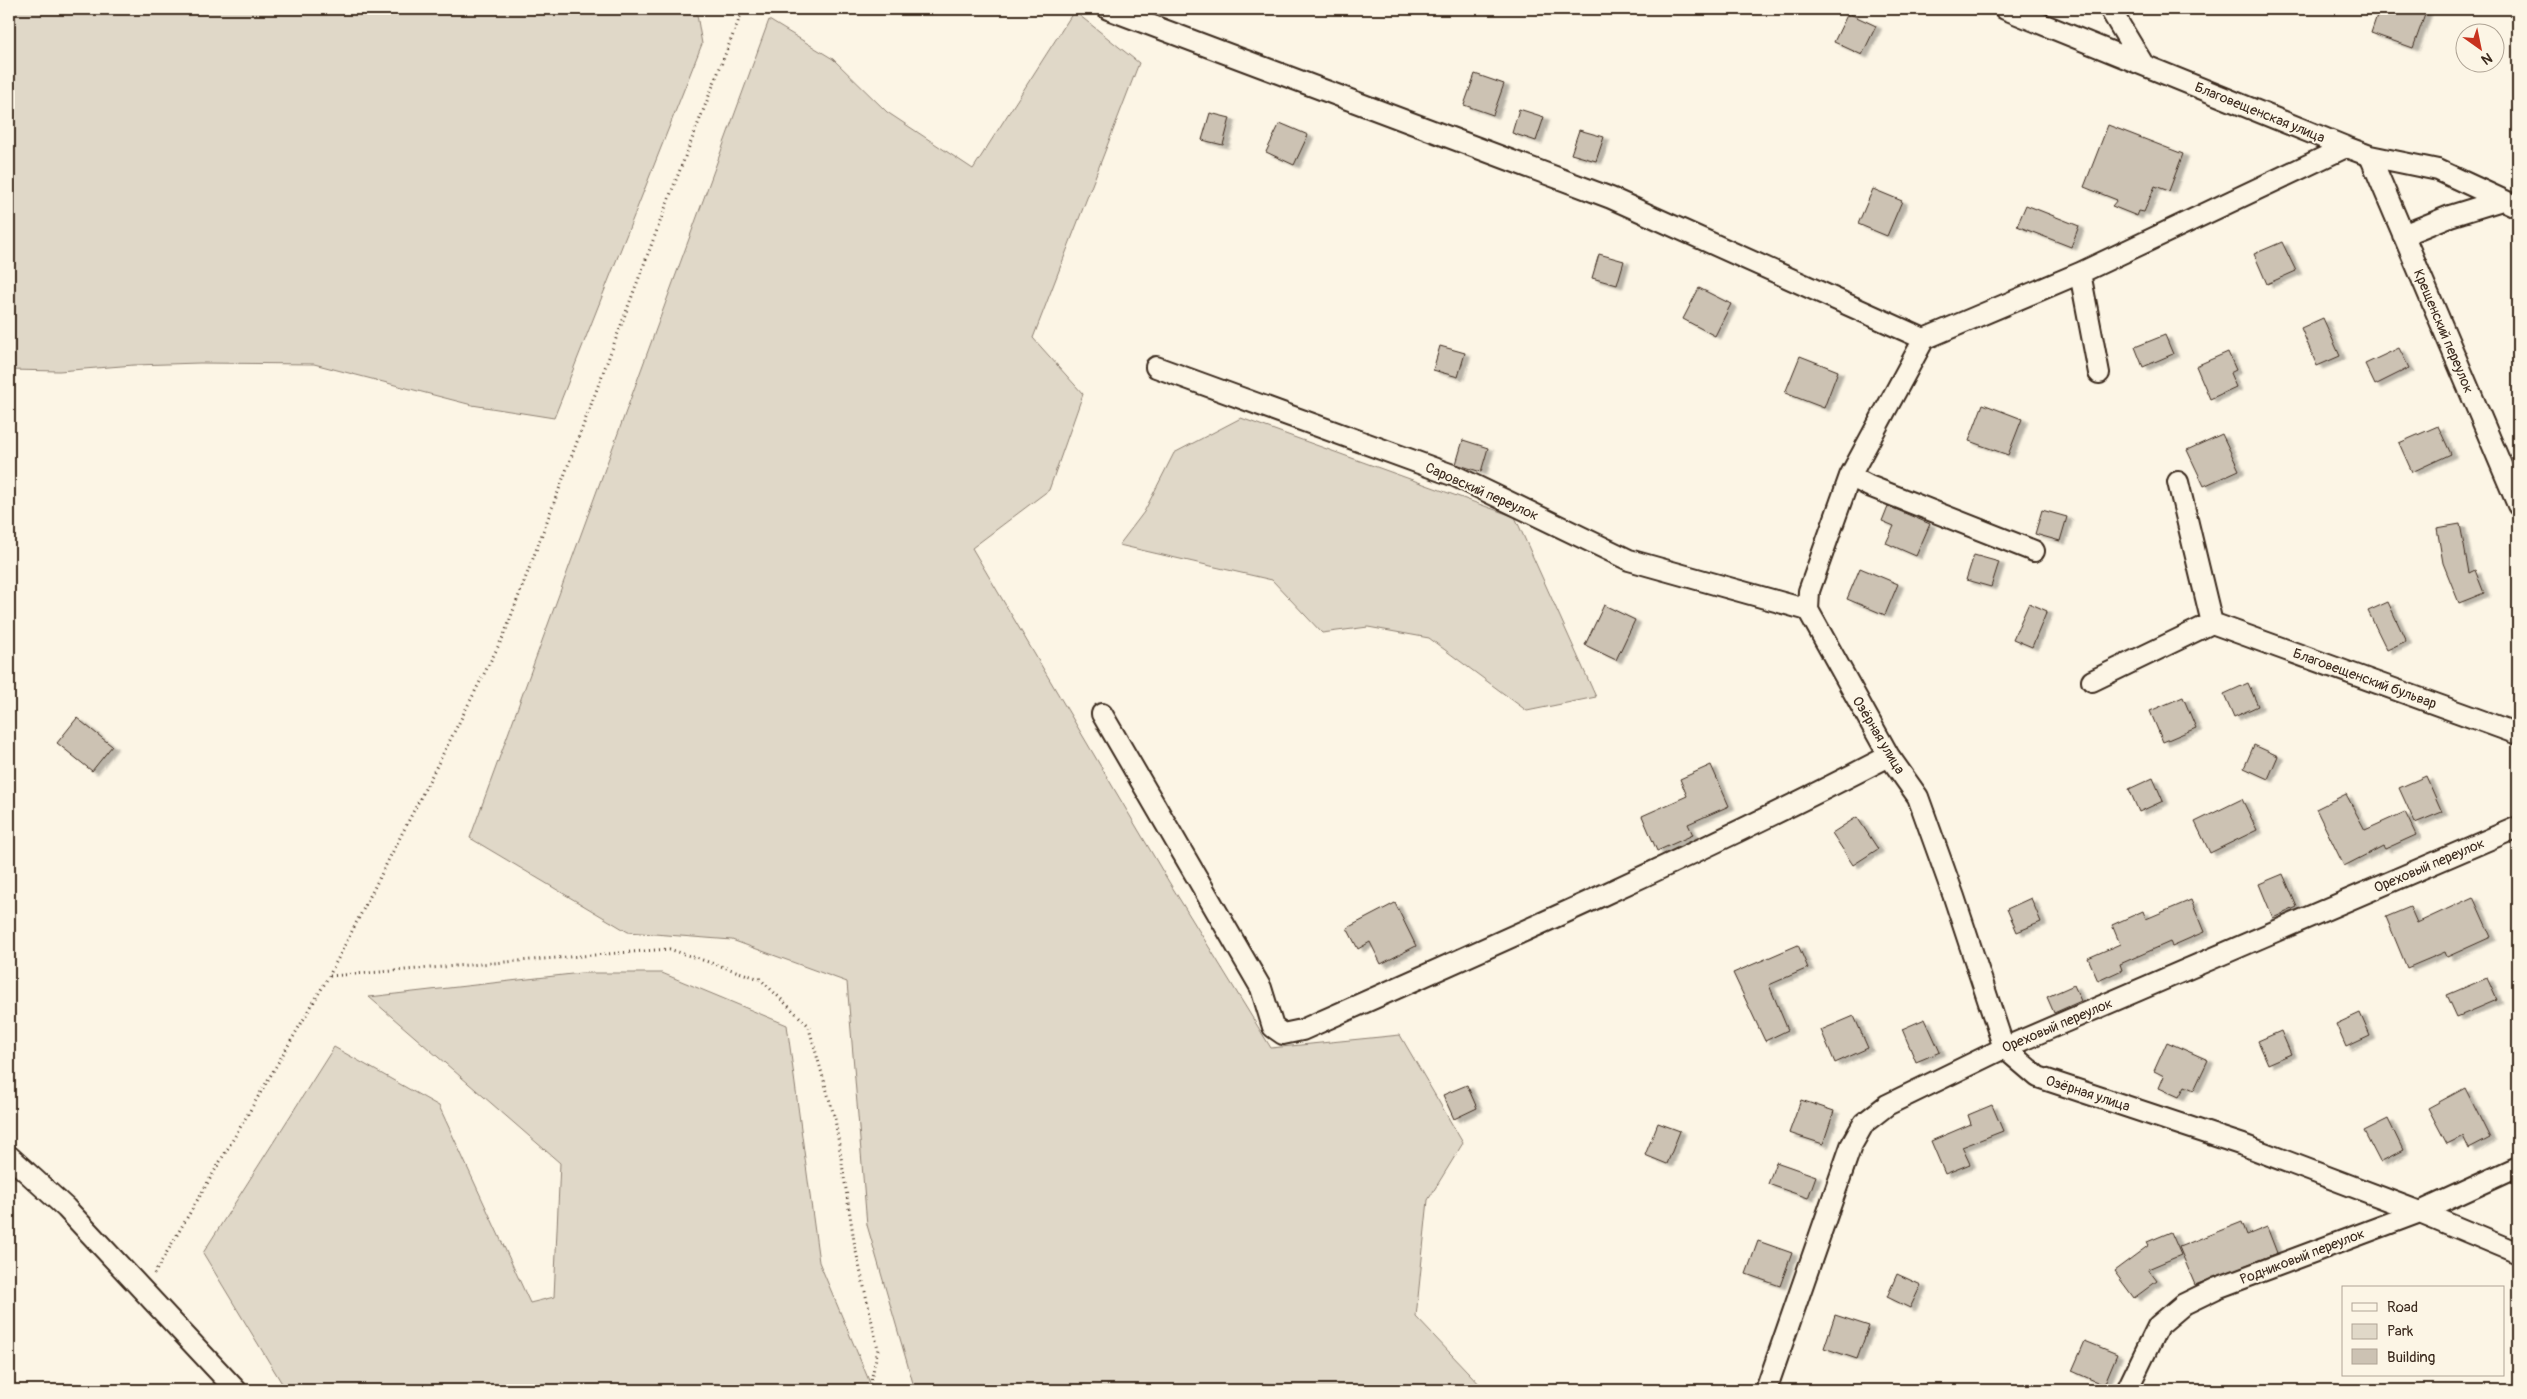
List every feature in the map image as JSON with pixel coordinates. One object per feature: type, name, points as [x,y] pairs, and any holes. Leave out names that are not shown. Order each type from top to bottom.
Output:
[{"type":"street","points":[[1108,9],[1611,198],[1924,339]]},
{"type":"street","name":"Благовещенская улица","points":[[2005,9],[2346,148],[2370,156],[2438,170],[2510,203]]},
{"type":"street","points":[[2110,9],[2143,64]]},
{"type":"street","points":[[1808,610],[1809,591],[1850,476],[1924,339],[2080,273],[2346,148]]},
{"type":"street","name":"Крещенский переулок","points":[[2370,156],[2518,505]]},
{"type":"street","points":[[2403,235],[2450,216],[2510,203]]},
{"type":"street","points":[[2080,273],[2099,374]]},
{"type":"street","name":"Саровский переулок","points":[[1156,366],[1456,476],[1628,560],[1808,610]]},
{"type":"street","points":[[1850,476],[1868,486],[2034,551]]},
{"type":"street","points":[[2092,681],[2212,623],[2178,482]]},
{"type":"street","name":"Озёрная улица","points":[[1808,610],[1889,756],[1918,797],[1954,897],[2004,1048],[2038,1077],[2242,1145],[2420,1212],[2518,1252]]},
{"type":"street","name":"Благовещенский бульвар","points":[[2212,623],[2518,734]]},
{"type":"street","points":[[1102,714],[1261,988],[1273,1027],[1283,1034],[1302,1030],[1440,969],[1799,803],[1889,756]]},
{"type":"street","name":"Ореховый переулок","points":[[1766,1390],[1851,1146],[1864,1123],[1887,1105],[2004,1048],[2518,827]]},
{"type":"street","points":[[9,1156],[66,1208],[236,1390]]},
{"type":"street","name":"Родниковый переулок","points":[[2127,1390],[2158,1326],[2184,1304],[2217,1288],[2420,1212],[2518,1167]]},
{"type":"path","points":[[143,1291],[329,976],[504,635],[667,204],[744,9]]},
{"type":"path","points":[[329,976],[669,949],[760,979],[808,1025],[836,1120],[855,1247],[878,1350],[869,1390]]},
{"type":"green space","points":[[9,9],[696,9],[702,44],[554,418],[472,405],[314,364],[200,363],[134,365],[59,371],[9,370]]},
{"type":"green space","points":[[1074,11],[1139,63],[1033,338],[1083,394],[1049,490],[972,548],[1169,882],[1271,1048],[1400,1035],[1463,1143],[1428,1200],[1416,1317],[1485,1390],[915,1390],[867,1225],[847,982],[732,940],[628,932],[470,838],[769,20],[833,59],[887,112],[973,169]]},
{"type":"green space","points":[[1241,418],[1515,517],[1596,697],[1527,711],[1429,638],[1368,627],[1322,633],[1272,580],[1119,545],[1144,512],[1174,453]]},
{"type":"green space","points":[[581,973],[662,973],[787,1025],[819,1262],[873,1390],[286,1390],[203,1253],[334,1047],[439,1106],[530,1303],[554,1297],[560,1163],[369,997]]},
{"type":"building","points":[[2379,9],[2427,9],[2413,48],[2371,33]]},
{"type":"building","points":[[1848,13],[1876,26],[1862,55],[1834,42]]},
{"type":"building","points":[[1475,74],[1504,84],[1493,115],[1464,105]]},
{"type":"building","points":[[1519,109],[1544,117],[1536,141],[1512,133]]},
{"type":"building","points":[[1210,113],[1230,118],[1223,145],[1202,140]]},
{"type":"building","points":[[1280,123],[1308,135],[1294,165],[1266,152]]},
{"type":"building","points":[[2108,125],[2183,154],[2169,191],[2155,186],[2144,212],[2139,211],[2137,216],[2112,206],[2117,200],[2084,187]]},
{"type":"building","points":[[1579,130],[1604,137],[1596,161],[1571,154]]},
{"type":"building","points":[[1873,189],[1902,201],[1887,236],[1858,224]]},
{"type":"building","points":[[2026,205],[2079,226],[2071,247],[2017,226]]},
{"type":"building","points":[[2282,242],[2296,271],[2267,284],[2254,254]]},
{"type":"building","points":[[1599,254],[1624,261],[1617,285],[1592,278]]},
{"type":"building","points":[[1699,288],[1731,304],[1715,336],[1683,319]]},
{"type":"building","points":[[2323,318],[2340,356],[2317,366],[2301,328]]},
{"type":"building","points":[[2165,335],[2173,354],[2143,367],[2135,347]]},
{"type":"building","points":[[1440,346],[1465,353],[1458,377],[1433,370]]},
{"type":"building","points":[[2399,348],[2409,368],[2375,385],[2365,364]]},
{"type":"building","points":[[2228,352],[2236,370],[2230,373],[2236,387],[2210,399],[2196,366]]},
{"type":"building","points":[[1800,356],[1838,371],[1824,408],[1785,393]]},
{"type":"building","points":[[1983,404],[2022,419],[2008,455],[1969,441]]},
{"type":"building","points":[[2438,426],[2451,454],[2412,472],[2399,443]]},
{"type":"building","points":[[2222,434],[2239,470],[2204,486],[2187,450]]},
{"type":"building","points":[[1463,440],[1488,448],[1481,472],[1456,464]]},
{"type":"building","points":[[1888,506],[1930,524],[1916,556],[1886,543],[1894,526],[1882,521]]},
{"type":"building","points":[[2042,510],[2067,517],[2060,541],[2035,534]]},
{"type":"building","points":[[2460,524],[2469,573],[2475,570],[2484,593],[2459,603],[2443,563],[2437,528]]},
{"type":"building","points":[[1974,555],[1999,562],[1991,587],[1966,580]]},
{"type":"building","points":[[1860,568],[1898,584],[1885,615],[1847,599]]},
{"type":"building","points":[[2388,602],[2406,641],[2387,650],[2368,611]]},
{"type":"building","points":[[2029,603],[2047,611],[2032,647],[2013,639]]},
{"type":"building","points":[[1604,605],[1635,620],[1616,660],[1585,645]]},
{"type":"building","points":[[2248,683],[2258,706],[2234,717],[2224,694]]},
{"type":"building","points":[[2183,697],[2196,728],[2163,742],[2150,711]]},
{"type":"building","points":[[77,718],[112,746],[92,771],[57,743]]},
{"type":"building","points":[[2254,745],[2278,756],[2268,779],[2244,768]]},
{"type":"building","points":[[1711,765],[1729,806],[1688,824],[1693,835],[1657,851],[1642,816],[1687,796],[1680,779]]},
{"type":"building","points":[[2426,776],[2442,812],[2415,823],[2399,788]]},
{"type":"building","points":[[2153,778],[2163,801],[2139,812],[2129,789]]},
{"type":"building","points":[[2346,794],[2365,830],[2405,812],[2416,835],[2385,849],[2383,846],[2344,866],[2316,809]]},
{"type":"building","points":[[2242,799],[2257,830],[2210,853],[2195,822]]},
{"type":"building","points":[[1857,817],[1878,849],[1853,865],[1832,833]]},
{"type":"building","points":[[2283,874],[2297,907],[2273,918],[2259,884]]},
{"type":"building","points":[[2473,897],[2491,937],[2447,957],[2445,952],[2407,968],[2386,917],[2410,907],[2417,923]]},
{"type":"building","points":[[2031,898],[2041,922],[2017,932],[2007,909]]},
{"type":"building","points":[[2191,900],[2204,932],[2172,946],[2170,942],[2120,964],[2122,970],[2098,981],[2088,958],[2120,944],[2112,925],[2143,911],[2146,919]]},
{"type":"building","points":[[1395,903],[1416,946],[1381,964],[1370,942],[1358,949],[1347,928]]},
{"type":"building","points":[[1798,945],[1808,968],[1769,985],[1788,1030],[1765,1041],[1733,973]]},
{"type":"building","points":[[2487,978],[2497,1000],[2457,1017],[2447,995]]},
{"type":"building","points":[[2074,985],[2081,1001],[2054,1013],[2047,997]]},
{"type":"building","points":[[2360,1013],[2370,1036],[2346,1047],[2336,1024]]},
{"type":"building","points":[[1854,1016],[1868,1048],[1835,1063],[1821,1030]]},
{"type":"building","points":[[1925,1019],[1940,1052],[1916,1062],[1902,1029]]},
{"type":"building","points":[[2281,1031],[2291,1054],[2268,1064],[2258,1041]]},
{"type":"building","points":[[2167,1042],[2208,1060],[2194,1090],[2185,1086],[2179,1097],[2159,1088],[2164,1076],[2154,1071]]},
{"type":"building","points":[[1467,1085],[1477,1108],[1454,1119],[1443,1095]]},
{"type":"building","points":[[2465,1088],[2490,1138],[2469,1149],[2463,1136],[2447,1144],[2428,1108]]},
{"type":"building","points":[[1801,1100],[1834,1111],[1823,1144],[1789,1133]]},
{"type":"building","points":[[1992,1105],[2003,1131],[1962,1147],[1970,1164],[1945,1174],[1931,1141],[1971,1124],[1968,1115]]},
{"type":"building","points":[[2388,1119],[2403,1150],[2380,1162],[2364,1131]]},
{"type":"building","points":[[1658,1123],[1680,1131],[1667,1164],[1645,1155]]},
{"type":"building","points":[[1776,1162],[1816,1176],[1808,1198],[1768,1184]]},
{"type":"building","points":[[2242,1222],[2247,1235],[2267,1227],[2277,1253],[2195,1285],[2179,1247]]},
{"type":"building","points":[[2171,1232],[2181,1255],[2148,1269],[2157,1281],[2134,1298],[2114,1271],[2149,1245],[2147,1242]]},
{"type":"building","points":[[1758,1241],[1792,1253],[1780,1286],[1746,1274]]},
{"type":"building","points":[[1897,1274],[1921,1285],[1910,1308],[1887,1297]]},
{"type":"building","points":[[1835,1315],[1869,1326],[1857,1359],[1824,1348]]},
{"type":"building","points":[[2085,1341],[2117,1354],[2104,1385],[2072,1371]]}]
